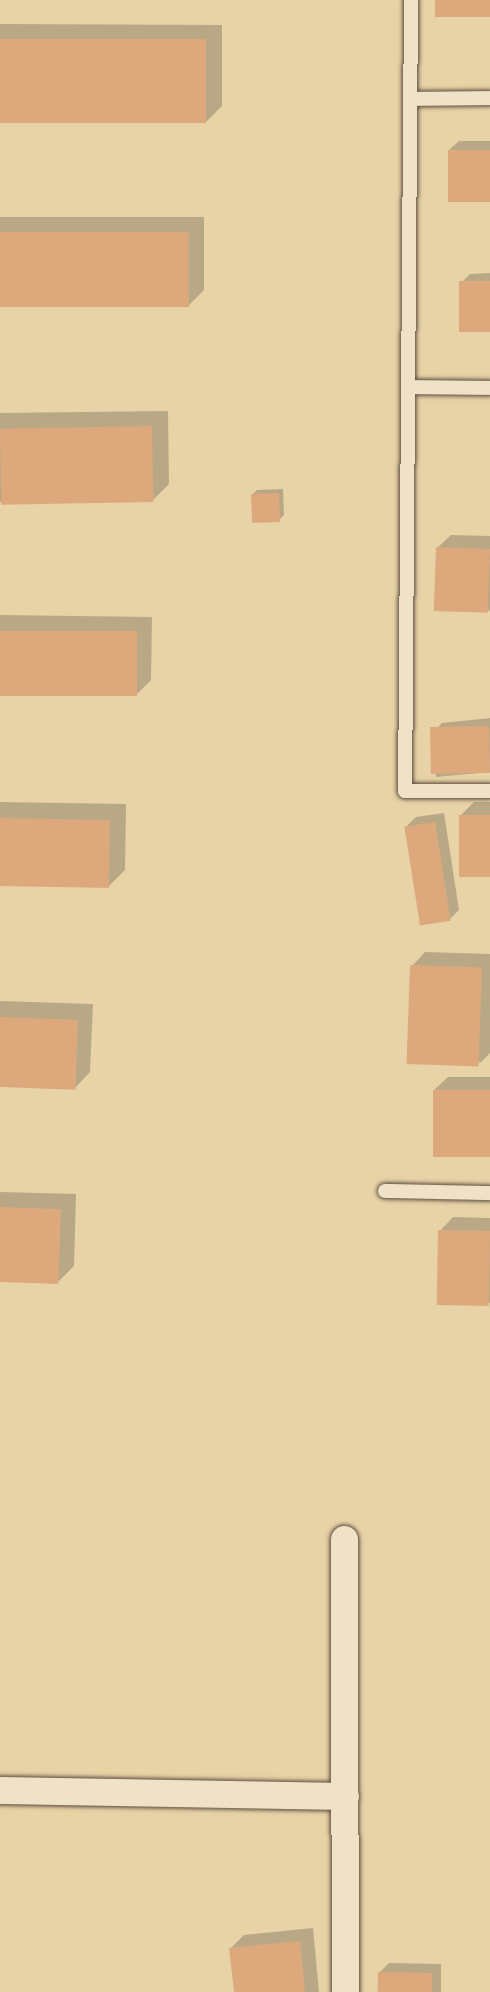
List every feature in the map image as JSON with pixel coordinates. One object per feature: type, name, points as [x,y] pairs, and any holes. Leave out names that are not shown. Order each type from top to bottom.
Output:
[{"type":"street","points":[[344,1539],[345,1992]]},
{"type":"street","points":[[0,1790],[345,1796]]},
{"type":"lane","points":[[411,0],[405,791],[490,791]]},
{"type":"lane","points":[[410,99],[490,98]]},
{"type":"lane","points":[[408,387],[490,388]]},
{"type":"lane","points":[[385,1191],[490,1193]]},
{"type":"building","points":[[435,0],[490,0],[490,17],[435,17]]},
{"type":"building","points":[[0,39],[206,39],[206,123],[0,123]]},
{"type":"building","points":[[448,150],[490,150],[490,202],[448,202]]},
{"type":"building","points":[[0,232],[189,232],[189,307],[0,307]]},
{"type":"building","points":[[459,281],[490,281],[490,332],[459,332]]},
{"type":"building","points":[[152,426],[153,502],[1,505],[0,429]]},
{"type":"building","points":[[279,493],[280,522],[252,523],[251,494]]},
{"type":"building","points":[[436,547],[490,549],[488,613],[434,611]]},
{"type":"building","points":[[0,631],[137,631],[137,696],[0,696]]},
{"type":"building","points":[[489,726],[490,773],[431,774],[430,727]]},
{"type":"building","points":[[459,815],[490,815],[490,877],[459,877]]},
{"type":"building","points":[[0,818],[110,820],[109,888],[0,886]]},
{"type":"building","points":[[435,822],[451,921],[420,926],[404,827]]},
{"type":"building","points":[[410,965],[482,968],[479,1066],[407,1064]]},
{"type":"building","points":[[0,1017],[78,1020],[76,1090],[0,1087]]},
{"type":"building","points":[[433,1090],[490,1090],[490,1157],[433,1157]]},
{"type":"building","points":[[0,1207],[61,1209],[58,1284],[0,1282]]},
{"type":"building","points":[[438,1230],[490,1231],[489,1306],[437,1305]]},
{"type":"building","points":[[300,1941],[305,1992],[234,1992],[229,1948]]},
{"type":"building","points":[[378,1972],[432,1973],[432,1992],[378,1992]]}]
